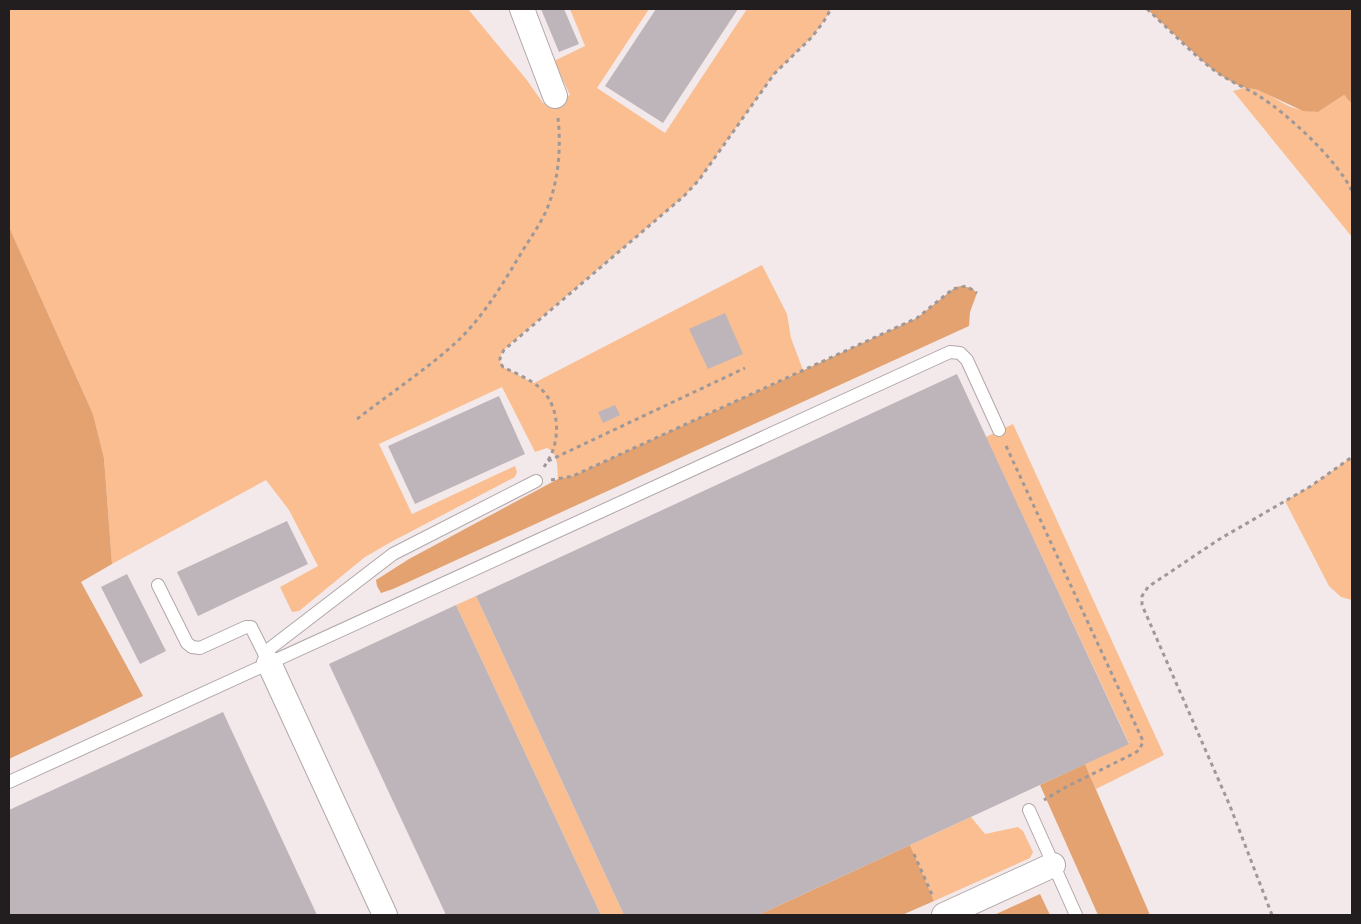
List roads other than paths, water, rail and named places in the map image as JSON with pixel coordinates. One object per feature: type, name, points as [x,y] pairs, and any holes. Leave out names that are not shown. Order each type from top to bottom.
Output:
[{"type":"street","points":[[522,9],[555,96]]},
{"type":"street","points":[[266,658],[385,915]]},
{"type":"street","points":[[939,908],[1053,865]]},
{"type":"lane","points":[[9,782],[266,658],[950,352],[960,353],[967,360],[999,430]]},
{"type":"lane","points":[[266,658],[393,554],[536,481]]},
{"type":"lane","points":[[158,585],[188,643],[192,646],[200,648],[246,627],[251,628],[266,658]]},
{"type":"lane","points":[[1029,810],[1076,915]]}]
